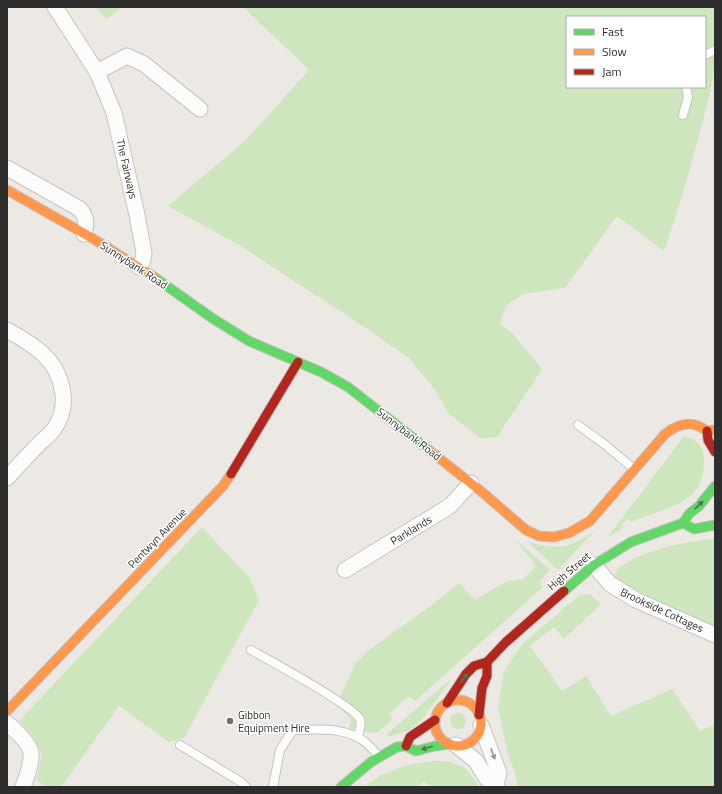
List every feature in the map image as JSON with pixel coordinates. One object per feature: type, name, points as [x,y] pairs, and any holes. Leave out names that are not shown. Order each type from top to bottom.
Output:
[{"type":"street","name":"The Fairways","points":[[55,7],[97,72],[114,113],[144,253],[143,260],[139,267]]},
{"type":"street","points":[[97,72],[127,56],[144,64],[200,109]]},
{"type":"street","points":[[7,168],[80,209],[86,216],[87,225],[84,234]]},
{"type":"street","name":"Sunnybank Road","points":[[7,190],[139,267],[236,334],[331,376],[348,387],[471,483],[529,532],[550,537],[566,535],[578,530],[590,521],[634,469],[672,428],[688,423],[699,425],[711,430],[708,440],[715,452]]},
{"type":"street","points":[[7,330],[29,342],[44,355],[55,370],[63,391],[63,409],[54,430],[7,478]]},
{"type":"street","name":"Pentwyn Avenue","points":[[7,711],[223,486],[238,465],[298,362]]},
{"type":"street","name":"Parklands","points":[[345,570],[450,506],[471,483]]},
{"type":"street","points":[[683,524],[688,514],[700,506],[715,486]]},
{"type":"street","name":"High Street","points":[[447,703],[466,674],[474,666],[487,662],[532,618],[594,565],[612,553],[631,542],[683,524],[694,528],[715,525]]},
{"type":"street","name":"Brookside Cottages","points":[[594,565],[610,584],[636,600],[715,635]]},
{"type":"street","points":[[341,787],[360,770],[379,757],[398,747],[406,746],[416,751],[435,746],[453,744],[462,745],[469,743],[474,739],[478,733],[482,688],[487,676],[487,662]]},
{"type":"street","points":[[406,746],[410,737],[435,720],[441,708],[447,703],[453,700],[467,702],[473,706],[480,720],[499,773],[496,785],[487,779],[476,761],[453,744],[442,740],[438,733],[435,720]]},
{"type":"street","points":[[7,723],[22,738],[31,752],[28,774],[23,787]]},
{"type":"lane","points":[[706,55],[715,50]]},
{"type":"lane","points":[[683,115],[688,97],[686,88]]},
{"type":"lane","points":[[578,425],[604,443],[634,469]]},
{"type":"lane","points":[[251,650],[335,699],[353,712],[359,717],[361,724],[358,737]]},
{"type":"lane","points":[[272,787],[280,750],[293,730],[339,730],[358,737],[379,757]]},
{"type":"lane","points":[[180,745],[241,782],[246,787]]},
{"type":"green space","points":[[95,7],[122,7],[107,19]]},
{"type":"green space","points":[[243,7],[715,7],[715,44],[709,46],[710,52],[715,53],[715,64],[711,87],[686,184],[664,251],[617,216],[565,288],[523,294],[506,306],[500,323],[513,334],[542,369],[497,437],[480,438],[449,414],[435,390],[409,358],[239,245],[168,206],[245,141],[309,70]]},
{"type":"green space","points":[[684,436],[698,443],[702,449],[704,457],[703,473],[698,486],[691,495],[670,508],[631,522],[629,519],[622,523],[624,527],[607,538]]},
{"type":"green space","points":[[202,527],[249,577],[259,600],[184,738],[169,742],[119,706],[61,787],[46,787],[36,779],[42,755],[33,735],[19,721]]},
{"type":"green space","points":[[596,529],[558,570],[528,542],[556,547],[564,546],[572,544]]},
{"type":"green space","points":[[515,539],[550,570],[539,582],[543,587],[415,701],[409,696],[389,714],[393,719],[378,732],[369,733],[349,728],[351,719],[336,705],[356,663],[369,650],[429,607],[459,583],[475,600],[505,582],[523,579],[536,566]]},
{"type":"green space","points":[[715,539],[715,629],[641,596],[611,576],[616,573],[617,569],[627,562],[649,552],[673,545]]},
{"type":"green space","points":[[590,594],[601,604],[564,639],[554,627],[530,646],[562,691],[586,676],[611,716],[672,689],[700,731],[715,724],[715,787],[518,787],[515,773],[507,751],[498,707],[504,671],[522,644],[580,595]]},
{"type":"green space","points":[[453,677],[423,718],[410,730],[389,737],[387,734]]},
{"type":"green space","points":[[458,713],[465,718],[466,721],[461,728],[458,729],[451,724],[450,721],[455,714]]},
{"type":"green space","points":[[433,761],[455,763],[466,769],[479,787],[433,787],[424,782],[416,787],[365,787],[379,776],[407,765]]},
{"type":"traffic: fast","points":[[154,277],[212,318],[249,341],[321,372],[348,387],[430,451]]},
{"type":"traffic: fast","points":[[564,591],[594,565],[631,542],[683,523],[689,514],[699,506],[715,486]]},
{"type":"traffic: fast","points":[[683,523],[694,529],[715,525]]},
{"type":"traffic: fast","points":[[341,787],[371,762],[397,747],[406,746],[416,751],[450,744]]},
{"type":"traffic: slow","points":[[7,190],[92,238],[154,277]]},
{"type":"traffic: slow","points":[[430,451],[482,492],[526,530],[539,536],[554,537],[569,533],[590,521],[670,430],[686,424],[696,425],[707,431],[715,430]]},
{"type":"traffic: slow","points":[[7,711],[223,486],[231,474]]},
{"type":"traffic: slow","points":[[458,700],[471,704],[477,710],[481,723],[477,736],[471,742],[458,746],[445,742],[439,736],[435,723],[439,710],[445,704],[458,700]]},
{"type":"traffic: jam","points":[[231,474],[298,362]]},
{"type":"traffic: jam","points":[[707,431],[708,440],[715,452]]},
{"type":"traffic: jam","points":[[447,703],[466,674],[474,666],[487,662],[506,642],[564,591]]},
{"type":"traffic: jam","points":[[479,715],[482,688],[487,676],[487,662]]},
{"type":"traffic: jam","points":[[406,746],[410,737],[435,720]]},
{"type":"place","name":"Gibbon Equipment Hire","points":[[230,721]]}]
